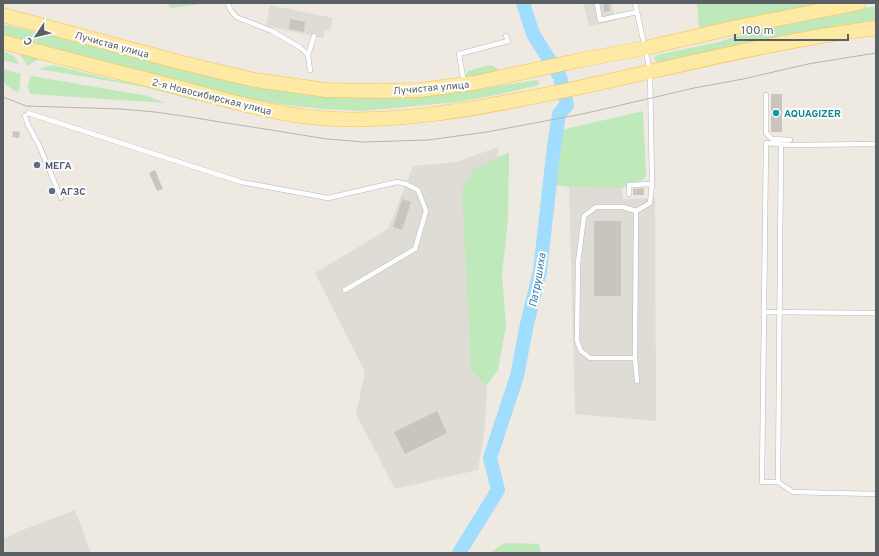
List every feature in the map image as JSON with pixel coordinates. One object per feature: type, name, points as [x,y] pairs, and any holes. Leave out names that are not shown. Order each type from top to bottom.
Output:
[{"type":"main road","name":"Лучистая улица","points":[[3,15],[254,80],[351,92],[402,91],[464,85],[645,48],[737,27],[859,3]]},
{"type":"main road","points":[[3,21],[39,28],[47,27]]},
{"type":"main road","points":[[650,71],[745,51],[876,28]]},
{"type":"main road","name":"2-я Новосибирская улица","points":[[3,42],[262,109],[334,119],[365,119],[441,114],[544,95],[650,71]]},
{"type":"lane","points":[[228,3],[230,9],[236,17],[273,29],[301,48],[308,55]]},
{"type":"lane","points":[[597,3],[600,20],[637,12]]},
{"type":"lane","points":[[635,3],[650,71],[652,184],[650,203],[636,211],[623,207],[596,207],[584,216],[578,263],[577,341],[581,351],[590,358],[635,358]]},
{"type":"lane","points":[[310,70],[308,55],[314,36]]},
{"type":"lane","points":[[464,85],[458,54],[508,41],[506,36]]},
{"type":"lane","points":[[766,95],[766,133],[772,139],[790,140]]},
{"type":"lane","points":[[61,198],[39,145],[28,125],[26,115],[241,182],[328,198],[397,182],[406,184],[418,190],[426,211],[415,249],[345,290]]},
{"type":"lane","points":[[876,144],[791,146],[766,143],[762,482],[778,482],[793,492],[876,494]]},
{"type":"lane","points":[[778,482],[781,144]]},
{"type":"lane","points":[[629,194],[629,185],[652,184]]},
{"type":"lane","points":[[636,211],[635,358],[637,381]]},
{"type":"lane","points":[[764,312],[876,313]]},
{"type":"shaded area","points":[[583,3],[612,3],[615,21],[589,26]]},
{"type":"shaded area","points":[[270,5],[333,18],[330,31],[325,30],[323,38],[266,26]]},
{"type":"shaded area","points":[[498,147],[485,428],[478,470],[395,489],[356,414],[365,372],[315,273],[388,229],[413,166],[456,162]]},
{"type":"shaded area","points":[[569,187],[622,188],[623,199],[655,198],[656,421],[575,414]]},
{"type":"shaded area","points":[[75,510],[91,553],[3,553],[3,539]]},
{"type":"green space","points":[[166,3],[208,3],[171,8]]},
{"type":"green space","points":[[697,3],[827,3],[699,28]]},
{"type":"green space","points":[[876,6],[876,20],[780,36],[659,63],[655,61],[654,58],[657,55],[719,42],[760,29]]},
{"type":"green space","points":[[3,24],[259,85],[443,93],[538,80],[539,85],[457,102],[364,111],[286,105],[244,98],[3,36]]},
{"type":"green space","points":[[17,50],[40,58],[28,66]]},
{"type":"green space","points":[[3,51],[15,57],[19,64],[3,60]]},
{"type":"green space","points":[[535,63],[536,66],[471,78],[466,77],[468,71],[490,65],[497,68],[498,71]]},
{"type":"green space","points":[[53,65],[114,80],[136,83],[197,99],[197,101],[146,87],[39,69]]},
{"type":"green space","points":[[3,69],[21,74],[19,92],[13,90],[3,82]]},
{"type":"green space","points":[[31,76],[148,96],[165,103],[30,94],[28,85]]},
{"type":"green space","points":[[643,111],[646,176],[642,180],[638,182],[627,182],[626,186],[622,188],[569,187],[554,185],[561,130]]},
{"type":"green space","points":[[509,152],[508,220],[502,274],[506,326],[498,370],[486,386],[471,370],[462,189],[473,170]]},
{"type":"green space","points":[[505,543],[539,544],[541,553],[490,553]]},
{"type":"building","points":[[603,3],[609,3],[610,11],[604,12]]},
{"type":"building","points":[[290,19],[305,22],[304,32],[289,29]]},
{"type":"building","name":"AQUAGIZER","points":[[771,94],[782,94],[782,132],[771,132]]},
{"type":"building","points":[[13,131],[20,132],[19,138],[12,137]]},
{"type":"building","points":[[155,170],[163,189],[157,191],[149,173]]},
{"type":"building","points":[[644,188],[644,195],[633,195],[633,189]]},
{"type":"building","points":[[402,199],[411,202],[402,230],[393,227]]},
{"type":"building","points":[[594,221],[621,221],[621,296],[594,296]]},
{"type":"building","points":[[437,411],[447,433],[405,454],[394,432]]},
{"type":"waterway","name":"Патрушиха","points":[[459,553],[498,490],[490,458],[517,376],[527,324],[540,271],[559,114],[567,105],[560,77],[533,34],[523,3]]},
{"type":"tram line","points":[[3,97],[26,106],[121,109],[155,112],[327,139],[364,142],[428,140],[487,132],[587,113],[694,88],[743,79],[808,64],[876,53]]},
{"type":"place","name":"AQUAGIZER","points":[[776,113]]},
{"type":"place","name":"МЕГА","points":[[37,165]]},
{"type":"place","name":"АГЗС","points":[[52,191]]}]
